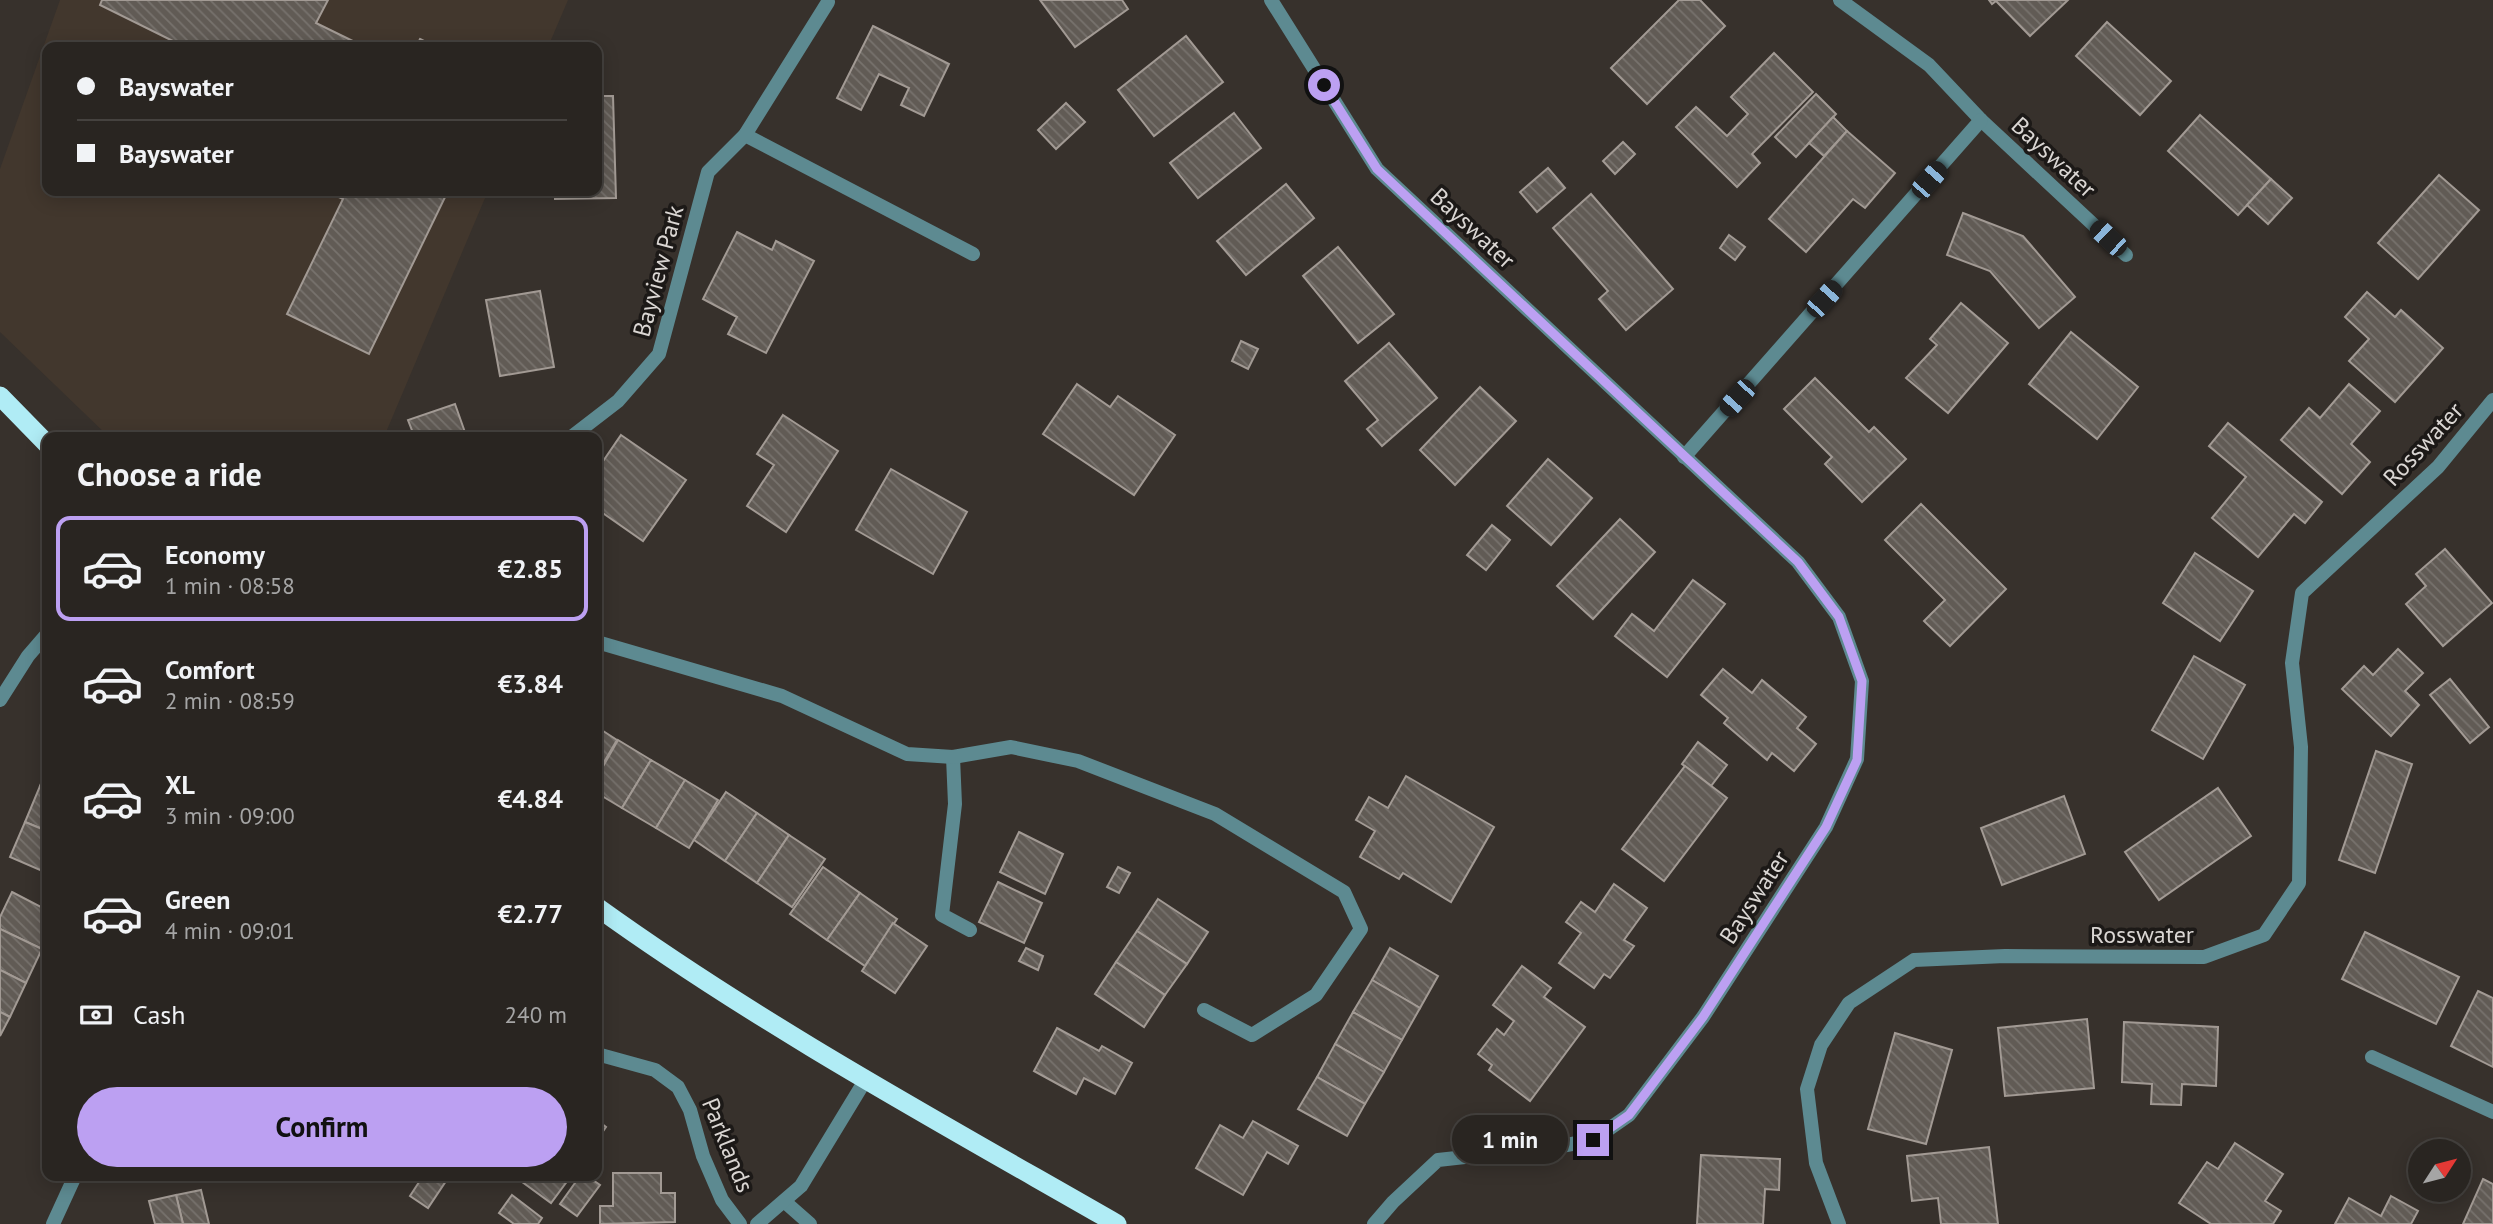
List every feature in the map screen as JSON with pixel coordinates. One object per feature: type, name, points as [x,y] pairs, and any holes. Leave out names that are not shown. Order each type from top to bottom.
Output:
[{"type":"highway","points":[[0,396],[42,439]]},
{"type":"highway","points":[[602,911],[663,954],[866,1079],[1117,1224]]},
{"type":"street","name":"Bayswater","points":[[1271,0],[1377,169],[1798,562],[1839,617],[1862,681],[1857,760],[1819,838],[1703,1017],[1629,1115],[1593,1140],[1556,1147],[1438,1160],[1393,1202],[1374,1224]]},
{"type":"street","name":"Bayswater","points":[[1840,0],[1929,65],[1981,120],[2126,255]]},
{"type":"street","name":"Bayview Park","points":[[578,432],[618,401],[659,354],[708,172],[745,135],[828,2]]},
{"type":"street","name":"Bayswater","points":[[1684,457],[1981,120]]},
{"type":"street","points":[[745,135],[972,254]]},
{"type":"street","name":"Rosswater","points":[[1839,1224],[1816,1163],[1807,1089],[1821,1045],[1849,1003],[1914,960],[2005,956],[2204,957],[2264,935],[2299,883],[2301,747],[2292,663],[2302,593],[2438,467],[2493,400]]},
{"type":"street","points":[[0,701],[28,656],[42,640]]},
{"type":"street","points":[[602,643],[782,696],[907,754],[953,757],[1012,747],[1078,761],[1215,814],[1345,892],[1361,929],[1316,995],[1252,1035],[1204,1010]]},
{"type":"street","points":[[953,757],[955,803],[942,915],[970,930]]},
{"type":"street","name":"Parklands","points":[[602,1055],[655,1070],[678,1087],[690,1110],[703,1156],[722,1200],[740,1224]]},
{"type":"street","points":[[2372,1057],[2493,1112]]},
{"type":"street","name":"Parklands","points":[[757,1224],[801,1186],[866,1079]]},
{"type":"street","points":[[53,1224],[73,1181]]},
{"type":"street","name":"Parklands","points":[[785,1202],[810,1224]]},
{"type":"shaded area","points":[[60,0],[568,0],[550,42],[45,42]]},
{"type":"shaded area","points":[[42,51],[42,196],[486,196],[386,432],[104,432],[0,332],[0,169]]},
{"type":"building","points":[[102,0],[328,0],[316,23],[355,42],[175,42],[100,5]]},
{"type":"building","points":[[1040,0],[1122,0],[1128,9],[1075,47]]},
{"type":"building","points":[[1679,0],[1700,0],[1725,26],[1647,104],[1611,68]]},
{"type":"building","points":[[1989,0],[2068,0],[2030,36],[1996,1],[1992,4]]},
{"type":"building","points":[[2107,22],[2171,81],[2140,115],[2076,56]]},
{"type":"building","points":[[873,26],[949,64],[924,116],[901,105],[909,88],[879,74],[861,110],[837,98]]},
{"type":"building","points":[[1186,36],[1223,82],[1154,136],[1118,90]]},
{"type":"building","points":[[1774,53],[1813,92],[1752,154],[1760,163],[1737,187],[1676,127],[1696,107],[1727,136],[1748,114],[1731,97]]},
{"type":"building","points":[[1816,94],[1836,114],[1796,157],[1775,137]]},
{"type":"building","points":[[602,96],[613,96],[616,198],[555,199],[555,196],[602,196]]},
{"type":"building","points":[[1066,103],[1085,122],[1056,149],[1038,130]]},
{"type":"building","points":[[1234,113],[1261,148],[1198,198],[1170,163]]},
{"type":"building","points":[[2200,115],[2271,179],[2238,215],[2168,151]]},
{"type":"building","points":[[1833,117],[1847,131],[1824,156],[1809,143]]},
{"type":"building","points":[[1847,131],[1895,173],[1865,208],[1853,199],[1806,252],[1769,219]]},
{"type":"building","points":[[1623,142],[1635,154],[1615,174],[1603,161]]},
{"type":"building","points":[[1548,168],[1565,188],[1537,212],[1520,192]]},
{"type":"building","points":[[2439,175],[2479,210],[2418,279],[2378,243]]},
{"type":"building","points":[[2271,179],[2292,198],[2268,224],[2247,205]]},
{"type":"building","points":[[1286,184],[1314,218],[1246,275],[1217,241]]},
{"type":"building","points":[[1591,194],[1673,289],[1626,330],[1599,299],[1608,291],[1553,228]]},
{"type":"building","points":[[337,196],[446,196],[369,354],[287,314],[343,199]]},
{"type":"building","points":[[1963,213],[2023,236],[2075,297],[2039,328],[1990,271],[1947,255]]},
{"type":"building","points":[[737,232],[772,250],[776,241],[814,261],[766,353],[728,334],[737,317],[703,299]]},
{"type":"building","points":[[1729,235],[1745,247],[1735,260],[1720,248]]},
{"type":"building","points":[[1338,247],[1394,314],[1358,343],[1303,276]]},
{"type":"building","points":[[540,291],[554,367],[500,376],[486,300]]},
{"type":"building","points":[[2367,292],[2395,317],[2401,310],[2443,348],[2395,402],[2349,361],[2369,339],[2345,317]]},
{"type":"building","points":[[1961,303],[2008,343],[1948,413],[1906,378],[1937,345],[1930,339]]},
{"type":"building","points":[[2071,332],[2138,387],[2097,439],[2029,384]]},
{"type":"building","points":[[1241,341],[1258,349],[1248,369],[1232,361]]},
{"type":"building","points":[[1389,343],[1437,398],[1382,446],[1367,429],[1378,420],[1345,381]]},
{"type":"building","points":[[1815,378],[1869,432],[1874,427],[1906,459],[1862,502],[1825,464],[1832,457],[1784,409]]},
{"type":"building","points":[[1077,384],[1110,407],[1118,396],[1175,435],[1134,495],[1043,434]]},
{"type":"building","points":[[2349,384],[2380,411],[2351,444],[2370,462],[2342,494],[2281,440],[2309,408],[2320,418]]},
{"type":"building","points":[[1480,387],[1516,421],[1455,485],[1420,450]]},
{"type":"building","points":[[455,404],[465,432],[413,432],[408,420]]},
{"type":"building","points":[[783,415],[838,451],[786,532],[747,506],[774,465],[757,454]]},
{"type":"building","points":[[2228,423],[2322,502],[2305,523],[2294,514],[2258,557],[2212,518],[2246,477],[2209,446]]},
{"type":"building","points":[[621,435],[686,480],[643,541],[602,512],[602,463]]},
{"type":"building","points":[[1548,459],[1592,498],[1551,545],[1507,506]]},
{"type":"building","points":[[891,469],[967,512],[933,574],[856,530]]},
{"type":"building","points":[[1921,504],[2006,589],[1950,646],[1924,621],[1945,600],[1885,540]]},
{"type":"building","points":[[1620,519],[1655,552],[1593,619],[1557,586]]},
{"type":"building","points":[[1492,525],[1510,540],[1486,570],[1467,555]]},
{"type":"building","points":[[2445,549],[2492,603],[2443,646],[2406,604],[2426,586],[2416,574]]},
{"type":"building","points":[[2195,553],[2253,591],[2220,641],[2163,603]]},
{"type":"building","points":[[1693,580],[1725,604],[1667,677],[1615,636],[1632,614],[1654,631]]},
{"type":"building","points":[[2398,649],[2423,673],[2405,691],[2419,705],[2391,736],[2342,689],[2364,666],[2373,675]]},
{"type":"building","points":[[2194,656],[2245,685],[2203,759],[2152,730]]},
{"type":"building","points":[[1723,669],[1752,693],[1762,680],[1806,717],[1797,728],[1816,744],[1794,771],[1772,753],[1767,760],[1724,723],[1728,718],[1701,695]]},
{"type":"building","points":[[2450,679],[2489,727],[2470,743],[2430,695]]},
{"type":"building","points":[[602,730],[617,740],[602,766]]},
{"type":"building","points":[[618,740],[651,760],[622,808],[602,796],[602,768]]},
{"type":"building","points":[[1698,742],[1727,765],[1711,786],[1682,764]]},
{"type":"building","points":[[2376,751],[2412,764],[2375,873],[2339,860]]},
{"type":"building","points":[[651,760],[685,780],[656,828],[622,808]]},
{"type":"building","points":[[1685,766],[1727,798],[1664,881],[1622,849]]},
{"type":"building","points":[[1406,776],[1494,827],[1451,902],[1403,873],[1399,879],[1360,857],[1375,831],[1356,820],[1369,797],[1388,808]]},
{"type":"building","points":[[685,780],[718,800],[689,848],[656,828]]},
{"type":"building","points":[[40,786],[42,787],[42,829],[25,822]]},
{"type":"building","points":[[2218,788],[2251,836],[2159,900],[2125,852]]},
{"type":"building","points":[[726,792],[757,813],[725,861],[694,840]]},
{"type":"building","points":[[2064,796],[2085,854],[2002,885],[1981,828]]},
{"type":"building","points":[[757,813],[789,835],[757,883],[725,861]]},
{"type":"building","points":[[25,822],[42,829],[42,871],[10,857]]},
{"type":"building","points":[[1019,832],[1063,854],[1045,894],[1000,872]]},
{"type":"building","points":[[789,835],[825,859],[792,907],[757,883]]},
{"type":"building","points":[[823,867],[860,893],[827,940],[790,914]]},
{"type":"building","points":[[1118,867],[1130,873],[1119,893],[1107,887]]},
{"type":"building","points":[[998,882],[1042,903],[1024,943],[979,922]]},
{"type":"building","points":[[1614,884],[1647,908],[1624,940],[1634,946],[1610,978],[1604,974],[1594,988],[1559,963],[1581,933],[1566,922],[1581,902],[1595,912]]},
{"type":"building","points":[[12,892],[42,907],[42,949],[0,929],[0,917]]},
{"type":"building","points":[[860,893],[897,919],[865,966],[827,940]]},
{"type":"building","points":[[1158,899],[1208,932],[1187,964],[1137,931]]},
{"type":"building","points":[[893,923],[927,946],[895,993],[862,971]]},
{"type":"building","points":[[0,929],[42,949],[26,983],[0,970]]},
{"type":"building","points":[[1137,931],[1187,964],[1165,995],[1116,962]]},
{"type":"building","points":[[2365,932],[2459,977],[2436,1024],[2342,979]]},
{"type":"building","points":[[1026,948],[1043,956],[1038,970],[1019,961]]},
{"type":"building","points":[[1390,948],[1438,976],[1420,1008],[1372,980]]},
{"type":"building","points":[[1116,962],[1165,995],[1144,1027],[1095,994]]},
{"type":"building","points":[[1522,966],[1551,988],[1544,997],[1585,1027],[1530,1101],[1489,1070],[1492,1065],[1478,1054],[1497,1029],[1504,1035],[1514,1021],[1493,1005]]},
{"type":"building","points":[[0,970],[26,983],[10,1017],[0,1012]]},
{"type":"building","points":[[1372,980],[1420,1008],[1402,1040],[1353,1012]]},
{"type":"building","points":[[2478,991],[2493,998],[2493,1067],[2451,1046]]},
{"type":"building","points":[[0,1012],[10,1017],[0,1036]]},
{"type":"building","points":[[1353,1012],[1402,1040],[1384,1072],[1335,1044]]},
{"type":"building","points":[[2087,1019],[2094,1088],[2005,1096],[1998,1028]]},
{"type":"building","points":[[2124,1022],[2218,1027],[2216,1086],[2182,1084],[2181,1105],[2151,1104],[2152,1084],[2122,1082]]},
{"type":"building","points":[[1057,1028],[1099,1051],[1102,1046],[1132,1063],[1115,1094],[1084,1078],[1076,1094],[1034,1071]]},
{"type":"building","points":[[1895,1033],[1952,1050],[1926,1144],[1868,1129]]},
{"type":"building","points":[[1335,1044],[1384,1072],[1365,1104],[1317,1077]]},
{"type":"building","points":[[1317,1077],[1365,1104],[1347,1136],[1298,1109]]},
{"type":"building","points":[[1253,1121],[1298,1146],[1288,1164],[1267,1152],[1243,1195],[1196,1168],[1220,1125],[1243,1138]]},
{"type":"building","points":[[2235,1143],[2283,1174],[2265,1201],[2281,1211],[2273,1224],[2211,1224],[2179,1203],[2207,1162],[2218,1169]]},
{"type":"building","points":[[1989,1147],[1998,1224],[1941,1224],[1938,1198],[1912,1201],[1907,1156]]},
{"type":"building","points":[[1701,1155],[1780,1159],[1779,1190],[1765,1189],[1763,1224],[1697,1224]]},
{"type":"building","points":[[613,1173],[661,1173],[661,1193],[675,1193],[675,1222],[600,1224],[600,1206],[613,1206]]},
{"type":"building","points":[[2483,1179],[2493,1184],[2493,1224],[2463,1224]]},
{"type":"building","points":[[420,1181],[446,1181],[428,1208],[410,1196]]},
{"type":"building","points":[[521,1181],[567,1181],[551,1203]]},
{"type":"building","points":[[576,1181],[594,1181],[600,1185],[577,1216],[560,1204]]},
{"type":"building","points":[[201,1190],[209,1224],[183,1224],[176,1195]]},
{"type":"building","points":[[176,1195],[183,1224],[155,1224],[149,1201]]},
{"type":"building","points":[[512,1195],[542,1218],[538,1224],[514,1224],[499,1213]]},
{"type":"building","points":[[2391,1196],[2418,1211],[2411,1224],[2335,1224],[2349,1198],[2381,1216]]},
{"type":"route","points":[[1324,85],[1377,169],[1798,562],[1839,617],[1862,681],[1857,760],[1826,827],[1703,1017],[1629,1115],[1593,1140]]}]
